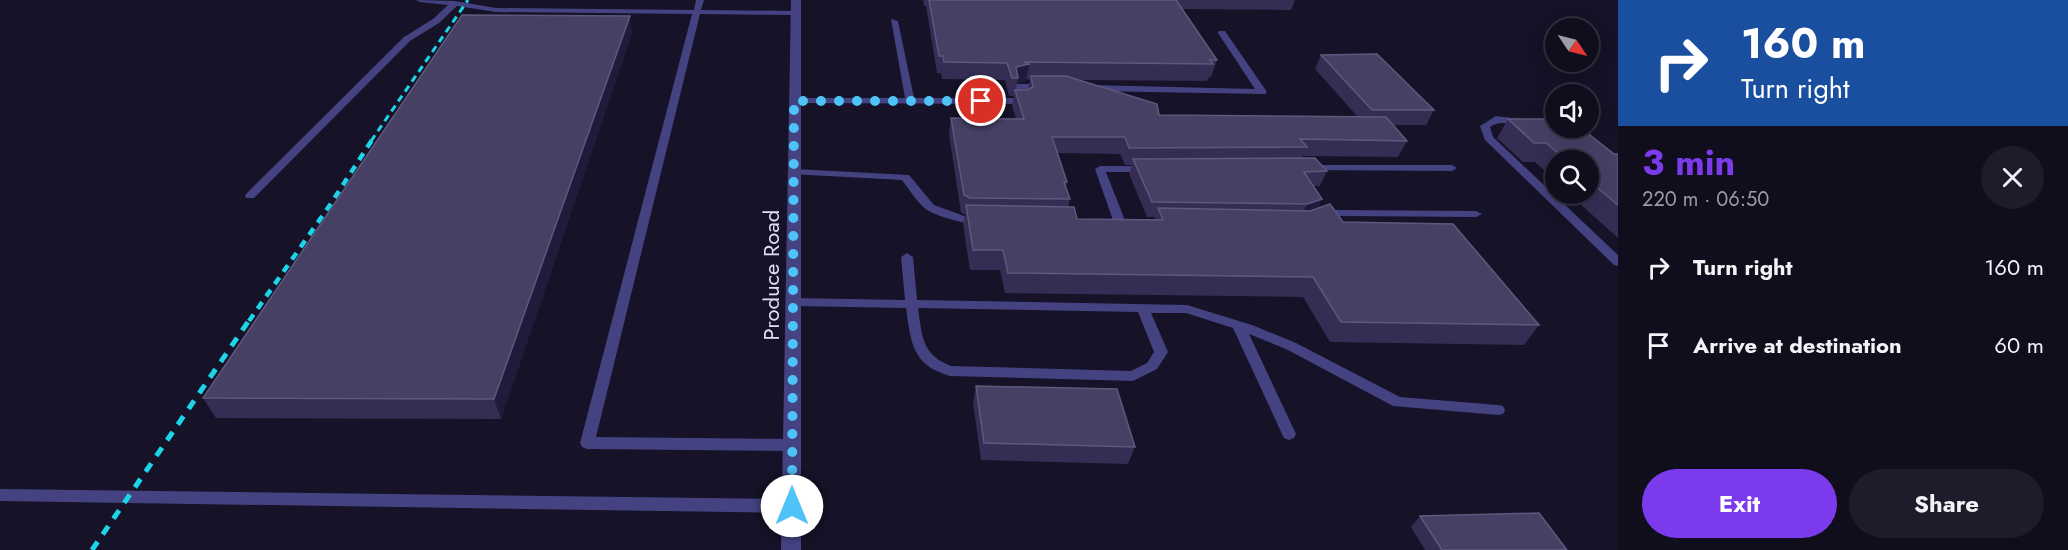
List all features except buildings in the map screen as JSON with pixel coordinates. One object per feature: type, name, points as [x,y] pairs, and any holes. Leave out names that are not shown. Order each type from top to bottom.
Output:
[{"type":"street","name":"Produce Road","points":[[791,550],[796,7]]},
{"type":"lane","points":[[420,0],[465,4],[496,10],[697,13],[796,7]]},
{"type":"lane","points":[[465,4],[492,0]]},
{"type":"lane","points":[[568,11],[574,0]]},
{"type":"lane","points":[[700,0],[587,443],[792,445]]},
{"type":"lane","points":[[250,196],[407,39],[436,21],[454,3]]},
{"type":"lane","points":[[894,21],[910,101]]},
{"type":"lane","points":[[1077,88],[1262,92],[1222,33]]},
{"type":"lane","points":[[794,101],[1024,101],[1019,86],[1053,87]]},
{"type":"lane","points":[[1536,124],[1496,119],[1485,126],[1488,138],[1618,262]]},
{"type":"lane","points":[[1299,168],[1452,168]]},
{"type":"lane","points":[[1120,223],[1100,169],[1158,169]]},
{"type":"lane","points":[[794,172],[905,177],[930,207],[966,220],[990,220]]},
{"type":"lane","points":[[1310,222],[1336,213],[1476,214]]},
{"type":"lane","points":[[907,257],[911,304],[921,352],[932,363],[950,371],[1133,376],[1152,366],[1161,352],[1143,309]]},
{"type":"lane","points":[[793,302],[1187,309],[1238,325],[1291,346],[1398,402],[1498,410]]},
{"type":"lane","points":[[1238,325],[1290,434]]},
{"type":"lane","points":[[0,495],[792,506]]},
{"type":"railway","points":[[371,141],[468,0]]},
{"type":"railway","points":[[249,321],[372,140]]},
{"type":"railway","points":[[92,550],[250,319]]},
{"type":"route","points":[[792,506],[794,101],[981,101]]}]
